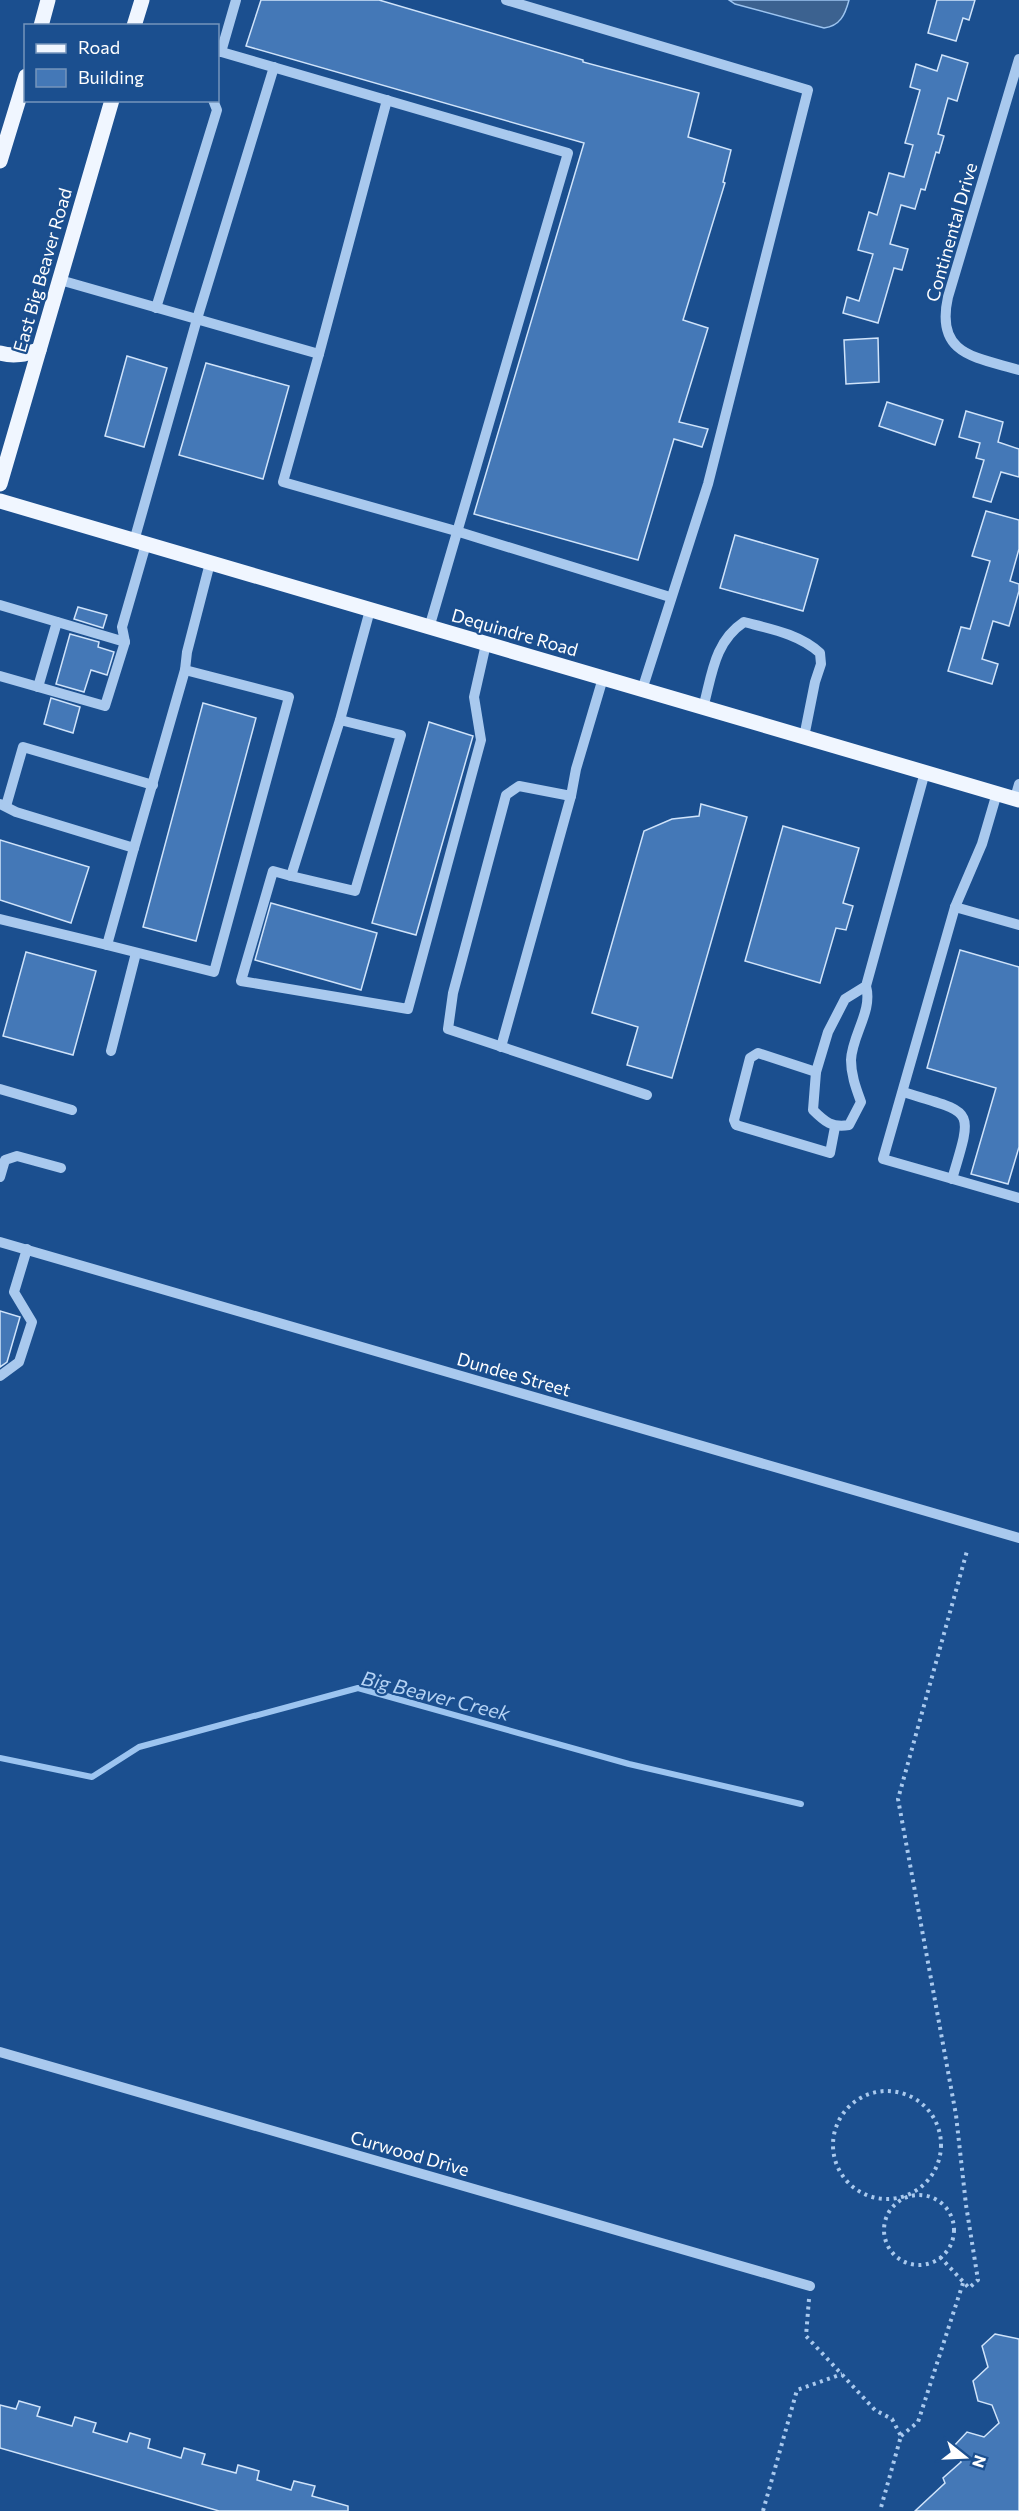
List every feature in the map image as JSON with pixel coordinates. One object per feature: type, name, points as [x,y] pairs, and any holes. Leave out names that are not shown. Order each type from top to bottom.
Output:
[{"type":"main road","points":[[41,24],[48,0]]},
{"type":"main road","points":[[135,24],[142,0]]},
{"type":"main road","points":[[0,161],[24,83]]},
{"type":"main road","name":"East Big Beaver Road","points":[[0,484],[111,102]]},
{"type":"main road","points":[[0,353],[8,356],[39,350]]},
{"type":"main road","name":"Dequindre Road","points":[[0,501],[997,793],[1018,794]]},
{"type":"street","points":[[236,0],[219,51],[568,153],[429,628]]},
{"type":"street","points":[[506,0],[808,90],[708,484],[642,690]]},
{"type":"street","name":"Continental Drive","points":[[1019,59],[948,297],[944,321],[952,343],[962,351],[974,357],[1019,370]]},
{"type":"street","points":[[0,676],[105,706],[125,642],[122,627],[140,542],[197,319],[274,67]]},
{"type":"street","points":[[387,100],[283,482],[456,531],[670,597]]},
{"type":"street","points":[[156,308],[217,110],[214,102]]},
{"type":"street","points":[[60,280],[319,354]]},
{"type":"street","points":[[107,945],[185,670],[187,652],[210,563]]},
{"type":"street","points":[[0,605],[125,642]]},
{"type":"street","points":[[291,876],[340,720],[370,610]]},
{"type":"street","points":[[38,687],[57,622]]},
{"type":"street","points":[[703,708],[719,648],[732,630],[744,622],[779,631],[809,643],[820,653],[821,664],[804,737]]},
{"type":"street","points":[[340,720],[400,735],[355,891],[273,871],[241,981],[408,1009],[481,740],[474,697],[486,644]]},
{"type":"street","points":[[0,919],[214,972],[289,697],[185,670]]},
{"type":"street","points":[[501,1047],[603,678]]},
{"type":"street","points":[[134,848],[16,812],[3,805],[23,747],[153,785]]},
{"type":"street","points":[[866,986],[845,999],[828,1032],[816,1072],[813,1110],[835,1127],[849,1125],[861,1102],[852,1075],[851,1058],[869,997],[866,986],[925,772]]},
{"type":"street","points":[[571,796],[519,786],[506,795],[453,993],[448,1029],[647,1095]]},
{"type":"street","points":[[997,793],[981,844],[955,907],[883,1159],[1019,1198]]},
{"type":"street","points":[[955,907],[1019,925]]},
{"type":"street","points":[[111,1051],[136,953]]},
{"type":"street","points":[[816,1072],[758,1053],[750,1058],[734,1120],[736,1125],[830,1153],[835,1127]]},
{"type":"street","points":[[0,1089],[72,1110]]},
{"type":"street","points":[[903,1092],[956,1108],[965,1117],[966,1131],[952,1179]]},
{"type":"street","points":[[0,1177],[5,1160],[17,1156],[61,1168]]},
{"type":"street","name":"Dundee Street","points":[[0,1242],[1019,1538]]},
{"type":"street","points":[[0,1377],[19,1362],[32,1323],[14,1292],[27,1249]]},
{"type":"street","name":"Curwood Drive","points":[[0,2052],[810,2286]]},
{"type":"path","points":[[940,2257],[969,2288],[978,2280],[966,2205],[954,2103],[897,1799],[967,1551]]},
{"type":"path","points":[[901,2199],[883,2199],[866,2195],[851,2186],[840,2171],[834,2154],[834,2136],[839,2119],[850,2104],[866,2094],[884,2090],[901,2092],[918,2099],[931,2112],[939,2128],[942,2145],[939,2163],[930,2178],[917,2190],[901,2199],[892,2206],[883,2228],[884,2240],[898,2259],[909,2264],[927,2264],[940,2257],[950,2247],[954,2236],[950,2214],[943,2204],[928,2196],[912,2195],[901,2199]]},
{"type":"path","points":[[880,2511],[901,2436],[918,2422],[963,2282]]},
{"type":"path","points":[[810,2286],[806,2336],[875,2410],[891,2419],[901,2436]]},
{"type":"path","points":[[763,2511],[797,2390],[842,2374]]},
{"type":"water","points":[[729,0],[849,0],[841,19],[834,25],[824,28],[735,4]]},
{"type":"building","points":[[261,0],[379,0],[583,60],[583,62],[699,93],[688,137],[731,150],[723,182],[725,183],[683,320],[708,328],[679,422],[708,429],[702,447],[674,439],[638,560],[474,514],[584,143],[246,46]]},
{"type":"building","points":[[937,0],[975,0],[969,20],[963,18],[956,41],[928,33]]},
{"type":"building","points":[[942,55],[968,63],[957,101],[948,98],[938,134],[944,136],[939,153],[936,152],[925,190],[921,189],[915,209],[901,205],[890,244],[908,249],[902,270],[894,268],[878,323],[843,313],[847,297],[859,301],[873,254],[858,250],[869,212],[877,215],[889,173],[904,177],[913,145],[905,143],[920,90],[910,87],[916,64],[937,71]]},
{"type":"building","points":[[878,338],[879,382],[846,384],[844,340]]},
{"type":"building","points":[[127,356],[167,368],[144,447],[105,436]]},
{"type":"building","points":[[206,363],[289,386],[263,479],[179,455]]},
{"type":"building","points":[[887,402],[943,420],[935,445],[879,426]]},
{"type":"building","points":[[966,411],[1003,422],[998,442],[1019,449],[1019,477],[1001,472],[991,502],[973,497],[984,460],[976,458],[980,443],[959,437]]},
{"type":"building","points":[[986,511],[1019,520],[1019,549],[1010,581],[1019,584],[1019,591],[1009,626],[993,621],[982,659],[998,664],[992,684],[948,671],[961,627],[970,629],[990,561],[972,556]]},
{"type":"building","points":[[735,535],[818,559],[803,611],[720,588]]},
{"type":"building","points":[[78,607],[107,615],[103,628],[74,619]]},
{"type":"building","points":[[70,634],[99,642],[98,647],[114,652],[107,675],[91,670],[84,692],[56,684]]},
{"type":"building","points":[[51,698],[80,707],[73,733],[44,724]]},
{"type":"building","points":[[203,703],[256,718],[196,941],[143,927]]},
{"type":"building","points":[[429,722],[473,736],[416,935],[372,923]]},
{"type":"building","points":[[701,804],[747,817],[672,1078],[627,1065],[638,1027],[592,1013],[644,831],[672,819],[699,816]]},
{"type":"building","points":[[783,826],[859,848],[843,903],[853,906],[846,930],[836,928],[820,983],[745,961]]},
{"type":"building","points":[[0,840],[89,867],[71,923],[0,900]]},
{"type":"building","points":[[271,903],[377,933],[361,990],[255,960]]},
{"type":"building","points":[[960,950],[1019,967],[1019,1147],[1008,1184],[971,1174],[996,1088],[927,1068]]},
{"type":"building","points":[[26,952],[96,971],[73,1055],[3,1036]]},
{"type":"building","points":[[0,1311],[20,1317],[7,1362],[0,1367]]},
{"type":"building","points":[[995,2334],[1019,2339],[1019,2511],[915,2511],[945,2483],[943,2478],[961,2462],[954,2446],[967,2432],[984,2437],[999,2423],[992,2405],[978,2401],[973,2381],[988,2367],[982,2346]]},
{"type":"building","points":[[19,2401],[40,2407],[37,2416],[72,2426],[75,2417],[96,2423],[93,2432],[127,2442],[130,2433],[150,2439],[148,2448],[181,2458],[184,2448],[205,2454],[202,2464],[236,2473],[238,2465],[259,2471],[257,2480],[291,2490],[294,2481],[315,2486],[312,2496],[348,2506],[348,2511],[219,2511],[0,2448],[0,2405],[16,2409]]},
{"type":"waterway","name":"Big Beaver Creek","points":[[0,1758],[92,1777],[139,1747],[358,1688],[629,1764],[801,1804]]}]
